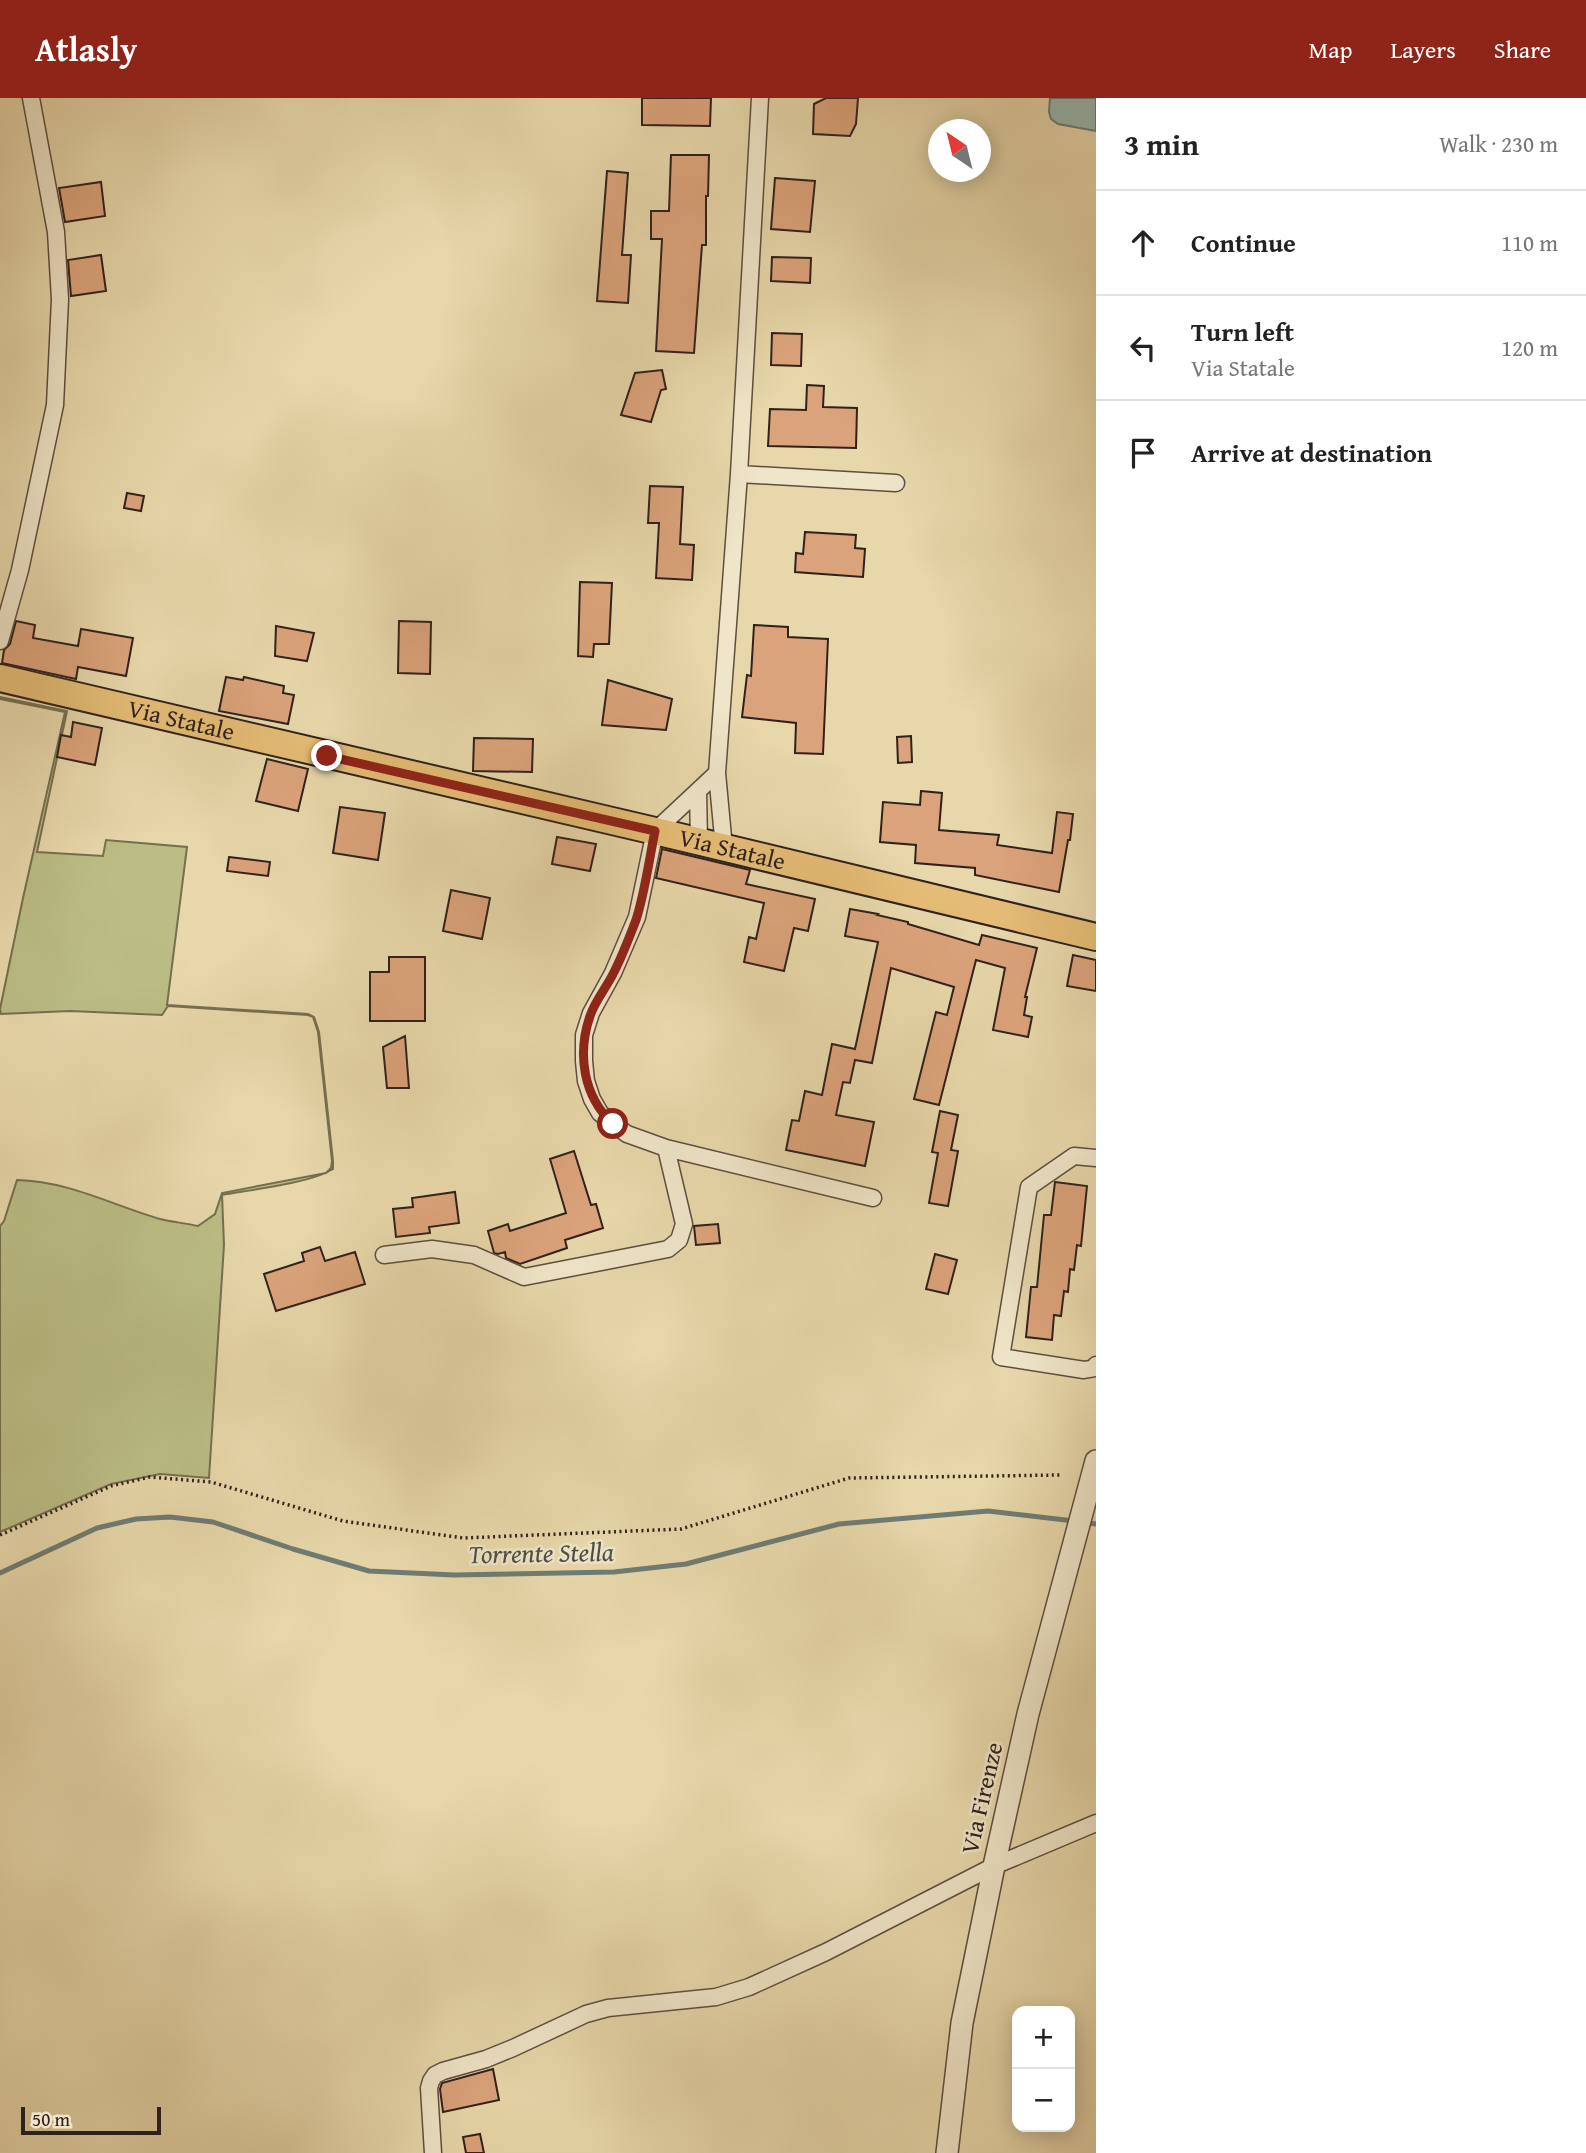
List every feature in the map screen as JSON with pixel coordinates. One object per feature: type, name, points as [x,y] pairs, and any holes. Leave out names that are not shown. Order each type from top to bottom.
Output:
[{"type":"main road","name":"Via Statale","points":[[0,678],[1096,937]]},
{"type":"street","points":[[0,641],[20,570],[55,405],[60,299],[56,232],[31,98]]},
{"type":"street","points":[[712,845],[739,474],[760,98]]},
{"type":"street","points":[[739,474],[897,483]]},
{"type":"street","points":[[717,773],[655,831],[637,917],[613,973],[591,1013],[584,1035],[583,1061],[592,1099],[600,1113],[627,1134],[666,1148],[873,1198]]},
{"type":"street","points":[[698,791],[712,845]]},
{"type":"street","points":[[384,1255],[432,1249],[474,1255],[524,1277],[668,1249],[679,1240],[684,1224],[666,1148]]},
{"type":"street","points":[[1096,1158],[1074,1156],[1029,1187],[1002,1357],[1084,1370],[1095,1368],[1096,1365]]},
{"type":"street","name":"Via Firenze","points":[[947,2153],[962,2023],[994,1866],[1028,1714],[1096,1461]]},
{"type":"street","points":[[433,2153],[429,2088],[435,2076],[443,2071],[504,2052],[586,2014],[608,2008],[716,1997],[749,1987],[826,1952],[994,1866],[1096,1823]]},
{"type":"path","points":[[0,1535],[111,1486],[150,1477],[211,1482],[343,1521],[463,1538],[681,1529],[849,1478],[1060,1475]]},
{"type":"green space","points":[[0,697],[67,711],[37,852],[103,856],[106,840],[187,847],[167,1005],[308,1014],[314,1017],[319,1032],[333,1169],[327,1172],[332,1161],[318,1032],[313,1017],[168,1006],[162,1015],[70,1011],[1,1014],[23,898],[65,712]]},
{"type":"green space","points":[[324,1173],[296,1182],[222,1195],[224,1245],[209,1478],[160,1474],[111,1484],[0,1532],[0,1226],[17,1180],[72,1189],[160,1219],[198,1226],[215,1214],[222,1193]]},
{"type":"water","points":[[1050,98],[1096,98],[1096,131],[1058,124],[1051,119]]},
{"type":"building","points":[[642,98],[711,98],[710,126],[642,125]]},
{"type":"building","points":[[826,98],[858,98],[856,124],[850,136],[813,134],[814,104]]},
{"type":"building","points":[[671,155],[709,155],[706,245],[702,245],[694,353],[656,351],[662,239],[651,239],[651,211],[669,211]]},
{"type":"building","points":[[607,171],[628,173],[622,255],[631,255],[628,303],[597,301]]},
{"type":"building","points":[[775,178],[815,181],[810,232],[771,229]]},
{"type":"building","points":[[101,182],[105,216],[65,222],[59,188]]},
{"type":"building","points":[[101,255],[106,291],[71,296],[68,260]]},
{"type":"building","points":[[772,257],[811,258],[810,283],[771,281]]},
{"type":"building","points":[[772,333],[802,334],[801,366],[771,365]]},
{"type":"building","points":[[662,370],[666,389],[661,390],[651,422],[621,415],[635,373]]},
{"type":"building","points":[[807,385],[824,386],[823,407],[857,408],[856,448],[768,446],[770,409],[806,410]]},
{"type":"building","points":[[650,486],[683,487],[680,544],[694,545],[692,580],[656,578],[659,523],[648,523]]},
{"type":"building","points":[[127,493],[144,496],[141,511],[124,508]]},
{"type":"building","points":[[805,532],[856,535],[855,548],[865,549],[863,577],[795,572],[796,553],[803,554]]},
{"type":"building","points":[[580,582],[612,583],[609,644],[594,644],[593,657],[578,656]]},
{"type":"building","points":[[16,621],[35,625],[33,638],[78,646],[81,629],[133,638],[126,676],[78,667],[76,679],[2,663],[4,650],[10,644]]},
{"type":"building","points":[[399,621],[431,622],[430,674],[398,673]]},
{"type":"building","points":[[754,625],[788,627],[788,637],[828,639],[823,754],[795,753],[796,723],[742,717],[747,675],[751,676]]},
{"type":"building","points":[[276,626],[314,633],[307,661],[275,656]]},
{"type":"building","points":[[226,677],[243,680],[244,677],[284,686],[283,693],[294,695],[288,724],[219,711]]},
{"type":"building","points":[[608,680],[672,699],[666,730],[602,725]]},
{"type":"building","points":[[73,722],[102,728],[95,765],[57,757],[61,735],[71,737]]},
{"type":"building","points":[[911,736],[912,762],[898,763],[897,737]]},
{"type":"building","points":[[474,738],[533,739],[532,772],[473,771]]},
{"type":"building","points":[[267,759],[308,769],[298,811],[256,801]]},
{"type":"building","points":[[921,791],[942,793],[939,830],[999,835],[997,845],[1052,853],[1057,812],[1073,814],[1059,892],[975,875],[975,868],[915,863],[916,845],[880,842],[883,802],[920,805]]},
{"type":"building","points":[[340,807],[385,813],[378,860],[333,853]]},
{"type":"building","points":[[557,837],[596,844],[590,871],[552,864]]},
{"type":"building","points":[[662,849],[750,870],[746,884],[815,899],[808,931],[794,928],[784,971],[744,962],[749,937],[756,939],[764,903],[656,878]]},
{"type":"building","points":[[229,857],[270,862],[268,876],[227,871]]},
{"type":"building","points":[[451,890],[490,898],[482,939],[443,931]]},
{"type":"building","points":[[850,909],[908,922],[979,945],[982,935],[1037,948],[1025,997],[1024,1015],[1032,1017],[1028,1037],[993,1030],[1005,968],[976,960],[939,1105],[914,1099],[936,1012],[947,1015],[954,987],[891,968],[872,1063],[855,1060],[850,1083],[843,1082],[836,1115],[874,1122],[865,1166],[786,1150],[792,1120],[799,1121],[805,1091],[822,1095],[832,1044],[855,1049],[878,942],[845,936]]},
{"type":"building","points":[[1073,955],[1096,960],[1096,991],[1067,986]]},
{"type":"building","points":[[389,957],[425,957],[425,1021],[370,1021],[370,972],[389,972]]},
{"type":"building","points":[[405,1036],[409,1088],[387,1088],[383,1047]]},
{"type":"building","points":[[940,1111],[958,1115],[951,1150],[958,1151],[948,1206],[929,1203],[938,1153],[932,1152]]},
{"type":"building","points":[[574,1151],[591,1205],[596,1204],[603,1228],[565,1240],[567,1248],[520,1264],[506,1258],[505,1252],[494,1253],[488,1231],[508,1224],[510,1231],[566,1213],[550,1159]]},
{"type":"building","points":[[1055,1182],[1087,1186],[1081,1246],[1077,1245],[1074,1270],[1070,1269],[1068,1292],[1064,1291],[1061,1316],[1054,1315],[1052,1340],[1026,1337],[1031,1287],[1037,1287],[1044,1215],[1051,1215]]},
{"type":"building","points":[[455,1192],[459,1223],[429,1227],[430,1233],[396,1237],[393,1209],[413,1207],[412,1198]]},
{"type":"building","points":[[718,1224],[720,1243],[696,1245],[694,1226]]},
{"type":"building","points":[[320,1247],[325,1261],[355,1252],[365,1284],[276,1311],[264,1274],[304,1261],[302,1253]]},
{"type":"building","points":[[935,1254],[957,1260],[948,1294],[926,1289]]},
{"type":"building","points":[[493,2069],[499,2100],[443,2112],[440,2089],[442,2083]]},
{"type":"building","points":[[480,2134],[484,2153],[466,2153],[463,2137]]},
{"type":"waterway","name":"Torrente Stella","points":[[0,1573],[97,1528],[136,1519],[170,1517],[213,1522],[369,1571],[454,1575],[614,1572],[686,1564],[839,1524],[988,1511],[1074,1521]]},
{"type":"waterway","name":"Torrente Stella","points":[[1083,1522],[1096,1524]]},
{"type":"route","points":[[327,756],[655,831],[637,917],[613,973],[591,1013],[584,1035],[583,1061],[586,1081],[600,1113],[613,1124]]}]
